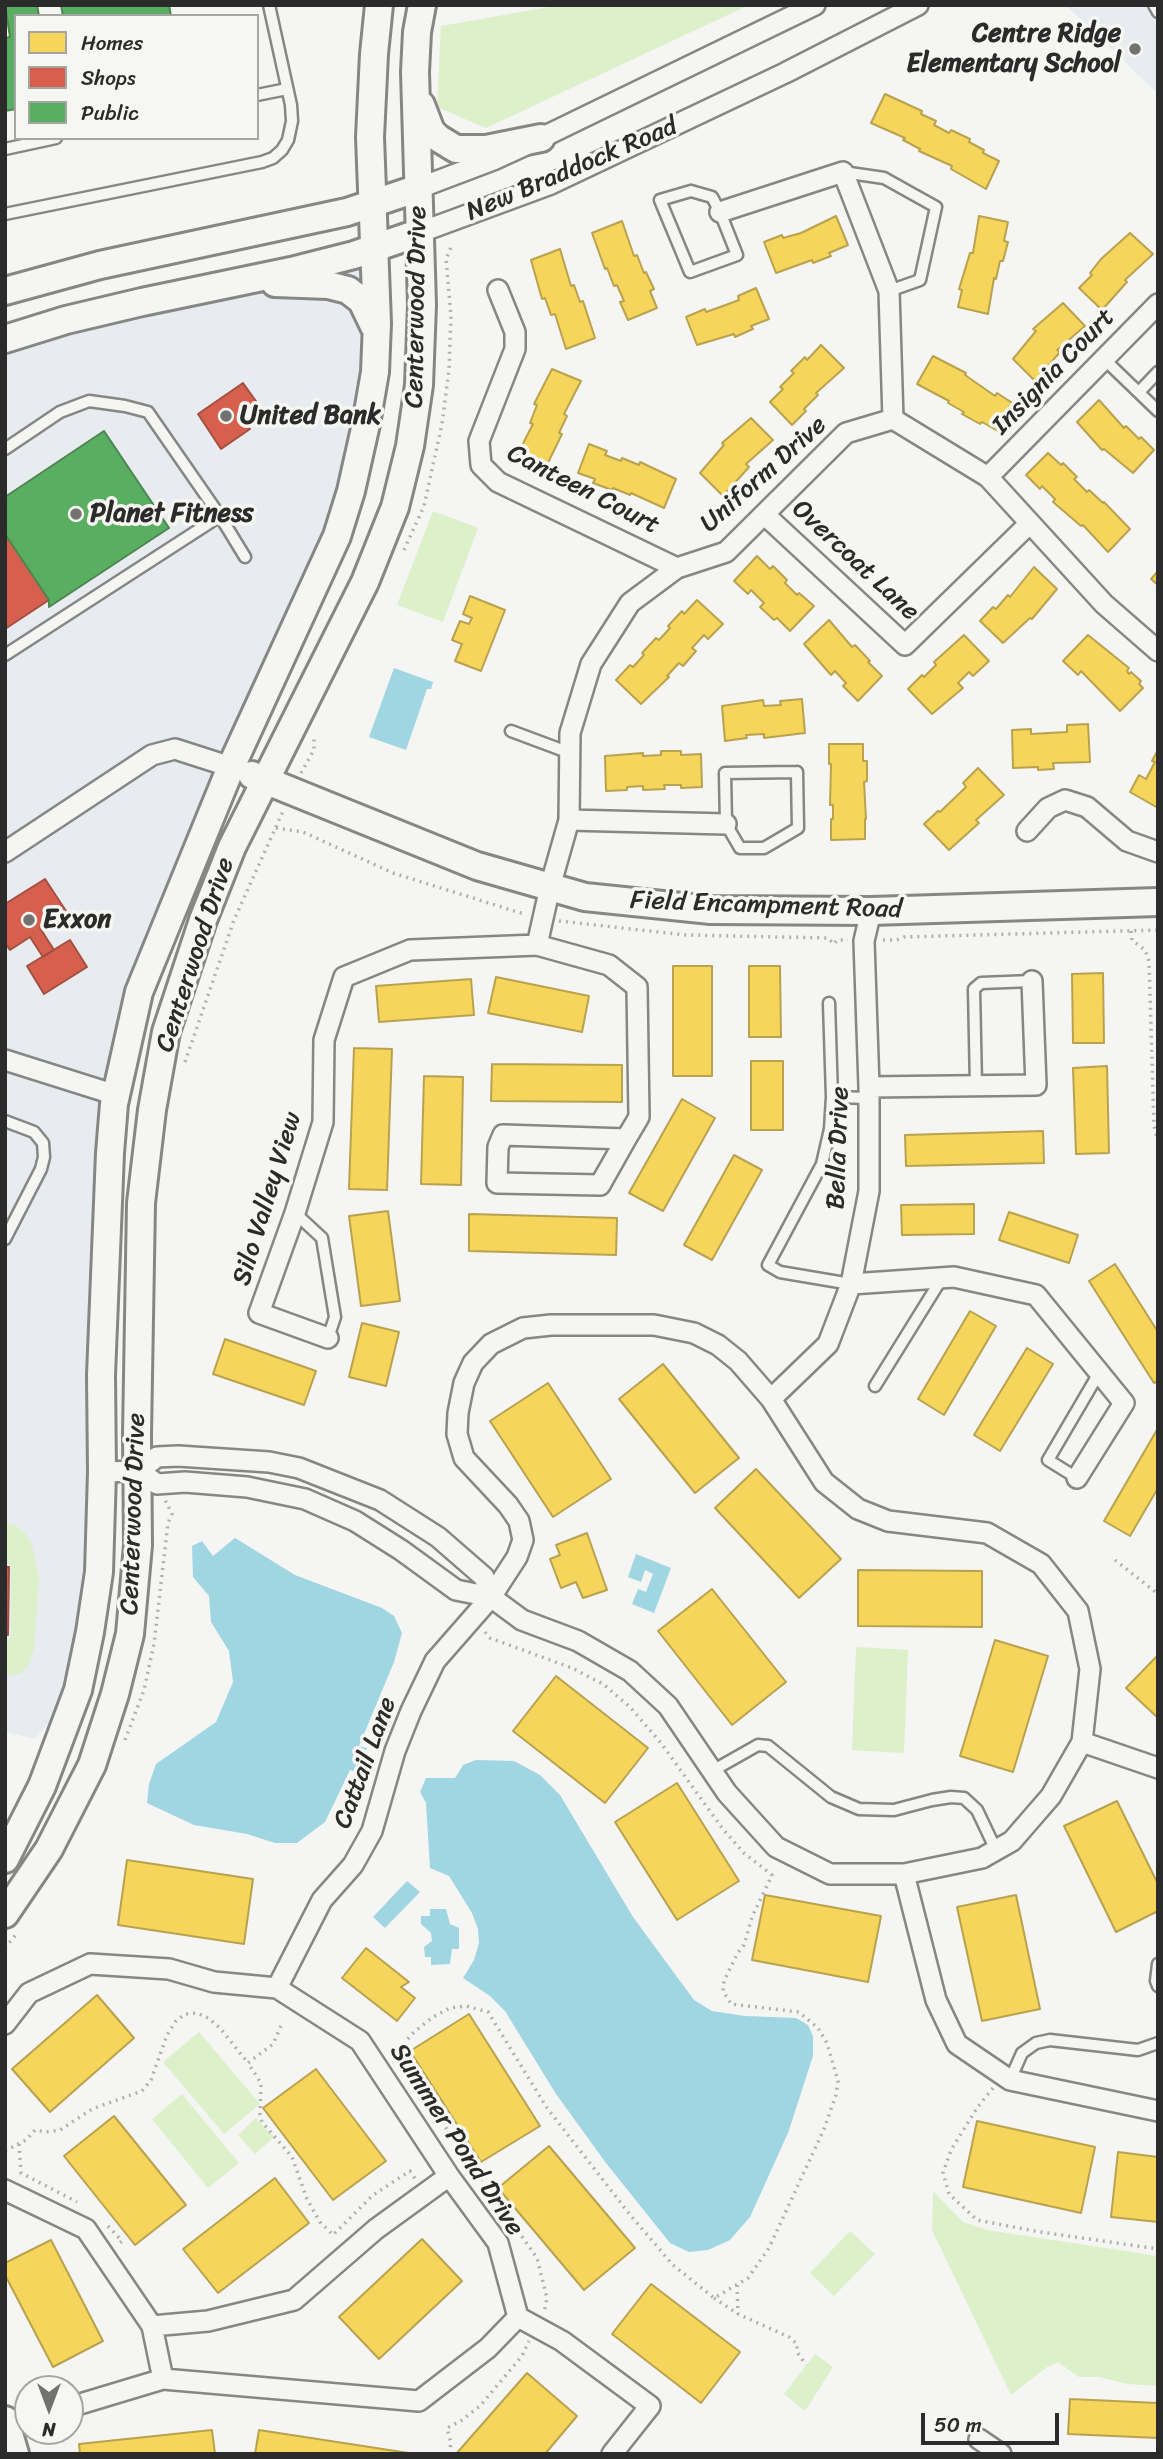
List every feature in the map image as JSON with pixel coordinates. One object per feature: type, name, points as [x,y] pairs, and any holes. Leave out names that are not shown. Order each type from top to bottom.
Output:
[{"type":"street","name":"Centerwood Drive","points":[[5,1859],[42,1786],[78,1690],[90,1632],[99,1572],[101,1375],[110,1153],[116,1095],[139,992],[231,766],[337,536],[351,491],[366,424],[376,372],[370,137],[379,5]]},
{"type":"street","name":"Centerwood Drive","points":[[5,1914],[49,1849],[92,1765],[115,1694],[130,1634],[138,1545],[141,1203],[152,1110],[170,1020],[232,847],[365,582],[395,507],[410,446],[419,385],[422,305],[416,90],[417,32],[422,5]]},
{"type":"street","name":"New Braddock Road","points":[[5,291],[100,265],[271,230],[373,204],[419,188],[493,160],[541,138],[815,5]]},
{"type":"street","name":"New Braddock Road","points":[[5,339],[79,317],[291,271],[421,232],[551,184],[773,79],[918,5]]},
{"type":"street","points":[[416,90],[431,131],[456,149],[486,149],[541,138]]},
{"type":"street","points":[[720,212],[843,172],[889,291],[893,419],[988,477],[1104,604],[1158,650]]},
{"type":"street","points":[[235,282],[341,287],[362,301],[369,312],[377,336]]},
{"type":"street","name":"Canteen Court","points":[[498,290],[515,332],[515,349],[479,441],[481,465],[498,482],[677,568]]},
{"type":"street","name":"Insignia Court","points":[[988,477],[1158,304]]},
{"type":"street","name":"Uniform Drive","points":[[550,887],[569,820],[570,733],[591,664],[630,603],[677,568],[726,552],[846,433],[893,419]]},
{"type":"street","name":"Overcoat Lane","points":[[765,515],[905,645],[1029,524]]},
{"type":"street","points":[[5,852],[152,755],[175,749],[231,766]]},
{"type":"street","name":"Field Encampment Road","points":[[231,766],[477,866],[585,897],[712,910],[871,911],[1158,902]]},
{"type":"street","points":[[1027,831],[1048,808],[1065,800],[1087,807],[1127,841],[1158,852]]},
{"type":"street","points":[[569,820],[726,824]]},
{"type":"street","points":[[537,945],[550,887]]},
{"type":"street","name":"Bella Drive","points":[[771,1399],[828,1344],[851,1284],[869,1191],[864,941],[871,911]]},
{"type":"street","name":"Silo Valley View","points":[[328,1338],[259,1313],[295,1213],[323,1122],[324,1040],[344,977],[410,950],[537,945],[609,965],[638,986],[639,1118],[600,1185],[497,1183],[498,1147],[503,1135],[626,1139]]},
{"type":"street","points":[[869,1093],[1036,1085],[1032,981]]},
{"type":"street","points":[[5,1060],[116,1095]]},
{"type":"street","points":[[851,1284],[954,1277],[1036,1295],[1124,1402],[1077,1478]]},
{"type":"street","name":"Cattail Lane","points":[[277,1988],[322,1900],[353,1865],[372,1831],[411,1711],[436,1661],[491,1597],[517,1558],[523,1540],[519,1521],[508,1505],[464,1458],[457,1434],[464,1383],[473,1363],[491,1344],[523,1328],[551,1325],[654,1325],[694,1334],[718,1345],[738,1361],[771,1399]]},
{"type":"street","points":[[102,1472],[139,1471],[157,1483],[185,1482],[247,1487],[305,1499],[355,1521],[456,1590],[491,1597],[522,1620],[578,1641],[630,1671],[668,1706],[727,1793],[776,1847],[830,1874],[904,1874],[982,1858],[1012,1841],[1051,1796],[1082,1742],[1090,1669],[1078,1611],[1041,1564],[987,1532],[888,1521],[858,1509],[824,1482],[771,1399]]},
{"type":"street","points":[[139,1471],[157,1457],[178,1456],[269,1462],[299,1468],[380,1500],[438,1538],[484,1577],[491,1597]]},
{"type":"street","points":[[1082,1742],[1158,1768]]},
{"type":"street","points":[[904,1874],[936,2000],[957,2044],[1006,2077],[1158,2111]]},
{"type":"street","name":"Summer Pond Drive","points":[[5,2024],[29,1993],[90,1964],[169,1969],[215,1982],[277,1988],[360,2041],[449,2176],[498,2243],[518,2317]]},
{"type":"street","points":[[152,2326],[208,2321],[294,2300],[376,2229],[449,2176]]},
{"type":"street","points":[[5,2190],[86,2229],[152,2326],[163,2379]]},
{"type":"street","points":[[84,2403],[163,2379],[419,2402],[488,2348],[518,2317],[562,2341],[650,2406],[612,2454]]},
{"type":"street","points":[[979,2439],[1002,2454]]},
{"type":"lane","points":[[5,214],[273,158],[282,150],[290,132],[291,105],[269,5]]},
{"type":"lane","points":[[1154,5],[1158,12]]},
{"type":"lane","points":[[259,95],[287,89]]},
{"type":"lane","points":[[5,149],[47,140]]},
{"type":"lane","points":[[843,172],[884,178],[936,207],[920,280],[889,291]]},
{"type":"lane","points":[[691,191],[712,197],[720,212],[737,255],[690,272],[660,201],[691,191]]},
{"type":"lane","points":[[1104,359],[1158,411]]},
{"type":"lane","points":[[1139,393],[1158,372]]},
{"type":"lane","points":[[5,449],[61,412],[89,401],[148,412],[245,557]]},
{"type":"lane","points":[[5,655],[220,516]]},
{"type":"lane","points":[[511,731],[569,753]]},
{"type":"lane","points":[[797,772],[798,828],[764,848],[740,848],[726,824],[725,773],[797,772]]},
{"type":"lane","points":[[976,1087],[974,989],[981,983],[1032,981]]},
{"type":"lane","points":[[829,1003],[832,1097],[830,1129],[822,1164],[768,1265],[780,1272],[851,1284]]},
{"type":"lane","points":[[832,1097],[869,1093]]},
{"type":"lane","points":[[5,1121],[34,1132],[43,1143],[44,1157],[41,1169],[5,1239]]},
{"type":"lane","points":[[295,1213],[322,1238],[334,1317],[328,1338]]},
{"type":"lane","points":[[875,1386],[943,1278]]},
{"type":"lane","points":[[1077,1478],[1048,1460],[1099,1373]]},
{"type":"lane","points":[[712,1771],[758,1745],[768,1746],[831,1797],[859,1809],[894,1810],[951,1797],[964,1798],[977,1810],[996,1850]]},
{"type":"lane","points":[[1158,1964],[1158,1986]]},
{"type":"lane","points":[[1006,2077],[1022,2053],[1036,2043],[1050,2040],[1138,2050],[1158,2043]]},
{"type":"path","points":[[297,781],[309,757]]},
{"type":"path","points":[[276,828],[303,832],[393,873],[526,914]]},
{"type":"path","points":[[887,940],[904,937],[1158,930]]},
{"type":"path","points":[[1131,931],[1132,940],[1145,950],[1149,961],[1154,1126],[1158,1141]]},
{"type":"path","points":[[1115,1560],[1158,1594]]},
{"type":"path","points":[[471,1619],[490,1638],[572,1668],[603,1684],[629,1707],[661,1743],[722,1828],[744,1853],[772,1875],[752,1917],[744,1945],[724,1981],[723,1991],[731,2004],[799,2012],[818,2028],[827,2043],[838,2081],[824,2129],[769,2248],[748,2278],[714,2298]]},
{"type":"path","points":[[449,2454],[451,2443],[447,2428],[480,2406],[522,2356],[546,2310],[547,2298],[537,2259],[394,2054],[414,2032],[450,2008],[466,2006],[488,2012],[547,2108],[673,2265],[738,2314],[789,2337],[797,2344],[797,2351],[806,2365]]},
{"type":"path","points":[[5,2151],[26,2140],[35,2130],[46,2133],[61,2130],[92,2109],[142,2091],[151,2080],[167,2035],[176,2021],[185,2014],[197,2013],[220,2028],[261,2083],[262,2122],[292,2157],[312,2211],[332,2235],[373,2195],[410,2171],[426,2193]]},
{"type":"path","points":[[248,2063],[273,2044],[281,2026]]},
{"type":"path","points":[[1006,2077],[977,2108],[951,2150],[943,2172],[949,2194],[977,2220],[1067,2237],[1158,2249]]},
{"type":"path","points":[[737,2285],[738,2314]]},
{"type":"shaded area","name":"Centre Ridge Elementary School","points":[[1065,5],[1158,5],[1158,94]]},
{"type":"shaded area","points":[[375,248],[351,491],[231,767],[116,1095],[102,1472],[78,1690],[35,1739],[5,1732],[5,339]]},
{"type":"green space","points":[[560,5],[749,5],[486,128],[437,107],[441,26]]},
{"type":"green space","points":[[433,511],[478,528],[443,622],[397,605]]},
{"type":"green space","points":[[5,1524],[13,1524],[25,1533],[32,1545],[39,1578],[34,1649],[28,1666],[22,1673],[12,1676],[5,1675],[5,1638],[11,1638],[11,1565],[5,1565]]},
{"type":"green space","points":[[856,1647],[908,1650],[904,1753],[852,1750]]},
{"type":"green space","points":[[199,2032],[260,2104],[224,2134],[163,2062]]},
{"type":"green space","points":[[182,2094],[239,2163],[208,2188],[152,2119]]},
{"type":"green space","points":[[256,2118],[274,2137],[255,2154],[238,2135]]},
{"type":"green space","points":[[933,2191],[963,2222],[987,2230],[1158,2256],[1158,2386],[1128,2384],[1099,2377],[1079,2377],[1058,2362],[1047,2367],[1011,2395],[932,2230]]},
{"type":"green space","points":[[850,2231],[875,2254],[834,2296],[810,2273]]},
{"type":"green space","points":[[815,2354],[833,2367],[805,2411],[784,2394]]},
{"type":"water","points":[[394,668],[433,682],[431,689],[427,689],[406,750],[369,737]]},
{"type":"water","points":[[235,1538],[295,1575],[382,1608],[394,1616],[402,1633],[394,1662],[359,1746],[367,1748],[358,1772],[350,1770],[325,1822],[297,1843],[275,1843],[247,1834],[194,1825],[147,1803],[149,1784],[156,1764],[216,1722],[233,1682],[229,1651],[211,1622],[209,1596],[193,1577],[192,1546],[202,1541],[213,1556]]},
{"type":"water","points":[[636,1554],[671,1568],[654,1613],[632,1604],[638,1589],[646,1592],[653,1574],[645,1570],[641,1582],[628,1577]]},
{"type":"water","points":[[476,1760],[514,1761],[540,1775],[560,1795],[633,1917],[694,2000],[712,2011],[745,2016],[796,2018],[808,2025],[813,2036],[813,2056],[788,2133],[750,2217],[730,2240],[708,2250],[689,2252],[670,2243],[606,2163],[556,2094],[505,2011],[490,1996],[463,1978],[474,1960],[479,1943],[478,1929],[472,1913],[449,1876],[430,1868],[426,1803],[420,1792],[426,1778],[455,1778],[463,1765]]},
{"type":"water","points":[[407,1881],[420,1892],[385,1928],[373,1917]]},
{"type":"water","points":[[430,1909],[446,1909],[450,1924],[459,1928],[459,1949],[452,1949],[450,1964],[431,1965],[431,1957],[425,1957],[424,1947],[432,1941],[431,1933],[421,1924],[421,1916],[430,1916]]},
{"type":"building: Homes","points":[[885,94],[922,111],[921,114],[936,121],[934,125],[949,133],[951,130],[970,139],[969,142],[984,150],[983,153],[999,161],[986,189],[951,169],[952,166],[919,151],[920,149],[903,140],[905,138],[871,123]]},
{"type":"building: Homes","points":[[836,216],[848,245],[813,263],[812,260],[776,273],[764,242],[782,235],[783,238],[801,233]]},
{"type":"building: Homes","points":[[979,216],[1008,222],[1004,241],[1008,242],[996,279],[994,278],[988,314],[958,307],[962,290],[959,289],[970,253],[973,253]]},
{"type":"building: Homes","points":[[622,221],[634,256],[637,255],[654,289],[650,291],[657,308],[628,320],[620,302],[624,301],[607,268],[605,269],[592,233]]},
{"type":"building: Homes","points":[[1130,233],[1153,254],[1125,280],[1127,282],[1102,310],[1079,288],[1092,275],[1090,273],[1101,259]]},
{"type":"building: Homes","points":[[560,249],[571,286],[574,285],[580,302],[583,301],[595,338],[566,349],[555,314],[551,315],[545,298],[542,299],[531,260]]},
{"type":"building: Homes","points":[[756,288],[769,319],[751,326],[753,329],[735,337],[734,334],[697,345],[686,317],[739,300],[738,296]]},
{"type":"building: Homes","points":[[1063,303],[1085,326],[1057,350],[1060,352],[1035,381],[1013,359],[1036,331],[1033,329]]},
{"type":"building: Homes","points":[[821,345],[844,368],[816,393],[818,395],[804,409],[806,411],[792,425],[770,402],[794,373],[791,371],[805,357],[807,360]]},
{"type":"building: Homes","points":[[933,356],[966,373],[965,375],[995,396],[997,393],[1014,404],[998,431],[962,414],[964,412],[948,403],[949,401],[917,384]]},
{"type":"building: Homes","points":[[552,369],[581,381],[564,414],[567,416],[559,433],[562,434],[545,469],[516,457],[533,424],[530,423],[537,405],[534,404]]},
{"type":"building: Homes","points":[[1099,400],[1124,428],[1126,426],[1139,439],[1141,437],[1154,450],[1133,473],[1102,450],[1077,422]]},
{"type":"building: Homes","points":[[751,418],[773,440],[746,464],[749,467],[723,496],[700,473],[724,445],[722,443]]},
{"type":"building: Homes","points":[[589,444],[607,451],[605,455],[639,465],[640,462],[676,479],[664,508],[631,493],[630,495],[593,483],[595,479],[578,473]]},
{"type":"building: Homes","points":[[1048,453],[1061,465],[1063,463],[1087,492],[1089,490],[1104,502],[1130,529],[1108,552],[1083,525],[1053,502],[1055,499],[1042,486],[1040,489],[1026,475]]},
{"type":"building: Homes","points":[[757,556],[770,569],[773,566],[797,595],[799,593],[814,606],[790,631],[760,607],[764,603],[751,590],[748,594],[734,581]]},
{"type":"building: Homes","points":[[1034,567],[1057,589],[1032,619],[1003,643],[980,621],[1008,595],[1010,597]]},
{"type":"building: Homes","points":[[1158,571],[1158,585],[1151,579]]},
{"type":"building: Homes","points":[[470,596],[505,610],[481,671],[455,661],[462,644],[452,640],[460,621],[469,624],[472,618],[463,614]]},
{"type":"building: Homes","points":[[697,600],[723,624],[708,639],[704,635],[692,648],[696,651],[683,666],[679,663],[667,676],[669,677],[641,704],[616,680],[630,665],[633,667],[656,638],[659,640],[682,611],[684,614]]},
{"type":"building: Homes","points":[[829,620],[882,676],[858,701],[843,686],[846,683],[835,671],[831,675],[804,644]]},
{"type":"building: Homes","points":[[964,635],[989,661],[973,676],[969,672],[958,683],[963,688],[932,714],[908,689],[922,675],[924,677],[936,665],[934,662]]},
{"type":"building: Homes","points":[[1088,635],[1129,668],[1129,674],[1131,672],[1141,681],[1139,684],[1143,688],[1120,711],[1081,671],[1078,675],[1063,661]]},
{"type":"building: Homes","points":[[802,699],[805,733],[764,738],[764,734],[746,735],[747,738],[725,741],[722,706],[763,700],[764,706],[781,705],[780,701]]},
{"type":"building: Homes","points":[[1088,724],[1090,762],[1053,763],[1054,769],[1013,768],[1012,730],[1031,729],[1031,734],[1067,732],[1067,725]]},
{"type":"building: Homes","points":[[829,744],[863,744],[863,761],[867,761],[867,781],[864,782],[865,839],[831,840],[833,805],[830,805]]},
{"type":"building: Homes","points":[[1158,750],[1158,808],[1130,792],[1139,775],[1146,779]]},
{"type":"building: Homes","points":[[661,751],[681,751],[681,755],[701,754],[702,787],[681,788],[681,785],[664,785],[665,789],[643,790],[643,786],[606,791],[605,756],[643,753],[643,756],[661,755]]},
{"type":"building: Homes","points":[[978,768],[1004,795],[976,820],[979,823],[949,850],[924,824],[966,787],[963,783]]},
{"type":"building: Homes","points":[[673,966],[712,966],[712,1076],[673,1076]]},
{"type":"building: Homes","points":[[749,966],[780,966],[781,1037],[749,1037]]},
{"type":"building: Homes","points":[[1103,973],[1104,1043],[1073,1043],[1072,974]]},
{"type":"building: Homes","points":[[496,977],[589,996],[582,1032],[488,1013]]},
{"type":"building: Homes","points":[[471,979],[474,1015],[379,1022],[376,986]]},
{"type":"building: Homes","points":[[354,1048],[392,1049],[387,1190],[349,1189]]},
{"type":"building: Homes","points":[[751,1061],[783,1061],[783,1130],[751,1130]]},
{"type":"building: Homes","points":[[492,1064],[622,1065],[622,1102],[491,1101]]},
{"type":"building: Homes","points":[[1107,1066],[1109,1153],[1076,1154],[1073,1068]]},
{"type":"building: Homes","points":[[424,1076],[463,1077],[461,1185],[421,1184]]},
{"type":"building: Homes","points":[[682,1099],[715,1118],[663,1211],[629,1193]]},
{"type":"building: Homes","points":[[1043,1131],[1044,1163],[906,1166],[905,1135]]},
{"type":"building: Homes","points":[[734,1155],[762,1170],[712,1260],[684,1245]]},
{"type":"building: Homes","points":[[974,1204],[974,1234],[902,1235],[901,1205]]},
{"type":"building: Homes","points":[[388,1211],[400,1301],[361,1306],[349,1216]]},
{"type":"building: Homes","points":[[1009,1212],[1078,1235],[1069,1263],[999,1240]]},
{"type":"building: Homes","points":[[469,1214],[617,1218],[616,1255],[469,1251]]},
{"type":"building: Homes","points":[[1115,1264],[1158,1332],[1158,1381],[1154,1383],[1089,1281]]},
{"type":"building: Homes","points":[[970,1311],[996,1326],[944,1415],[918,1399]]},
{"type":"building: Homes","points":[[362,1323],[399,1332],[386,1386],[349,1377]]},
{"type":"building: Homes","points":[[225,1339],[316,1371],[304,1405],[213,1374]]},
{"type":"building: Homes","points":[[1027,1348],[1053,1364],[1000,1451],[974,1435]]},
{"type":"building: Homes","points":[[663,1364],[739,1458],[695,1493],[619,1399]]},
{"type":"building: Homes","points":[[548,1383],[611,1479],[553,1517],[490,1421]]},
{"type":"building: Homes","points":[[1158,1428],[1158,1488],[1130,1536],[1104,1521]]},
{"type":"building: Homes","points":[[756,1469],[841,1559],[799,1598],[715,1508]]},
{"type":"building: Homes","points":[[587,1533],[607,1590],[583,1598],[576,1582],[561,1588],[550,1559],[560,1555],[556,1545]]},
{"type":"building: Homes","points":[[858,1570],[982,1571],[982,1627],[858,1626]]},
{"type":"building: Homes","points":[[712,1589],[786,1682],[732,1725],[658,1631]]},
{"type":"building: Homes","points":[[995,1640],[1048,1656],[1013,1772],[960,1756]]},
{"type":"building: Homes","points":[[1158,1655],[1158,1718],[1126,1688]]},
{"type":"building: Homes","points":[[556,1676],[648,1748],[605,1803],[513,1731]]},
{"type":"building: Homes","points":[[677,1783],[739,1881],[677,1920],[615,1822]]},
{"type":"building: Homes","points":[[1117,1801],[1158,1884],[1158,1911],[1116,1932],[1064,1826]]},
{"type":"building: Homes","points":[[127,1860],[253,1879],[244,1944],[118,1925]]},
{"type":"building: Homes","points":[[765,1895],[881,1916],[868,1982],[752,1960]]},
{"type":"building: Homes","points":[[1016,1895],[1040,2009],[982,2021],[957,1907]]},
{"type":"building: Homes","points":[[366,1948],[409,1982],[401,1987],[415,1998],[397,2021],[342,1978]]},
{"type":"building: Homes","points":[[97,1995],[134,2038],[50,2112],[12,2069]]},
{"type":"building: Homes","points":[[469,2014],[540,2126],[481,2162],[410,2051]]},
{"type":"building: Homes","points":[[316,2069],[386,2161],[333,2200],[263,2108]]},
{"type":"building: Homes","points":[[114,2116],[186,2205],[135,2245],[64,2156]]},
{"type":"building: Homes","points":[[977,2121],[1095,2147],[1081,2213],[963,2187]]},
{"type":"building: Homes","points":[[549,2146],[635,2248],[584,2290],[498,2188]]},
{"type":"building: Homes","points":[[1118,2152],[1158,2157],[1158,2222],[1111,2217]]},
{"type":"building: Homes","points":[[275,2178],[309,2223],[218,2293],[183,2249]]},
{"type":"building: Homes","points":[[422,2239],[462,2281],[379,2359],[339,2317]]},
{"type":"building: Homes","points":[[51,2240],[103,2341],[53,2367],[5,2275],[5,2263]]},
{"type":"building: Homes","points":[[651,2284],[740,2352],[701,2403],[612,2334]]},
{"type":"building: Homes","points":[[527,2373],[577,2416],[545,2454],[456,2454]]},
{"type":"building: Homes","points":[[1070,2399],[1158,2403],[1158,2438],[1068,2434]]},
{"type":"building: Homes","points":[[212,2430],[215,2454],[80,2454],[79,2445]]},
{"type":"building: Homes","points":[[259,2430],[415,2454],[255,2454]]},
{"type":"building: Shops","name":"United Bank","points":[[243,383],[258,404],[249,410],[254,417],[245,423],[250,429],[221,449],[198,414]]},
{"type":"building: Shops","points":[[7,536],[49,600],[5,629],[5,537]]},
{"type":"building: Shops","name":"Exxon","points":[[45,879],[66,911],[40,928],[54,950],[43,957],[30,937],[10,950],[5,943],[5,904]]},
{"type":"building: Shops","points":[[70,940],[87,967],[44,994],[27,966]]},
{"type":"building: Shops","points":[[5,1567],[9,1567],[8,1635],[5,1635]]},
{"type":"building: Public","points":[[5,5],[37,5],[39,14],[14,14],[14,109],[5,111],[5,38],[10,37]]},
{"type":"building: Public","points":[[61,5],[169,5],[171,14],[63,14]]},
{"type":"building: Public","points":[[104,431],[169,528],[49,607],[49,600],[5,534],[5,497]]},
{"type":"place","name":"Centre Ridge Elementary School","points":[[1135,49]]},
{"type":"place","name":"United Bank","points":[[226,416]]},
{"type":"place","name":"Planet Fitness","points":[[76,514]]},
{"type":"place","name":"Exxon","points":[[29,920]]}]
